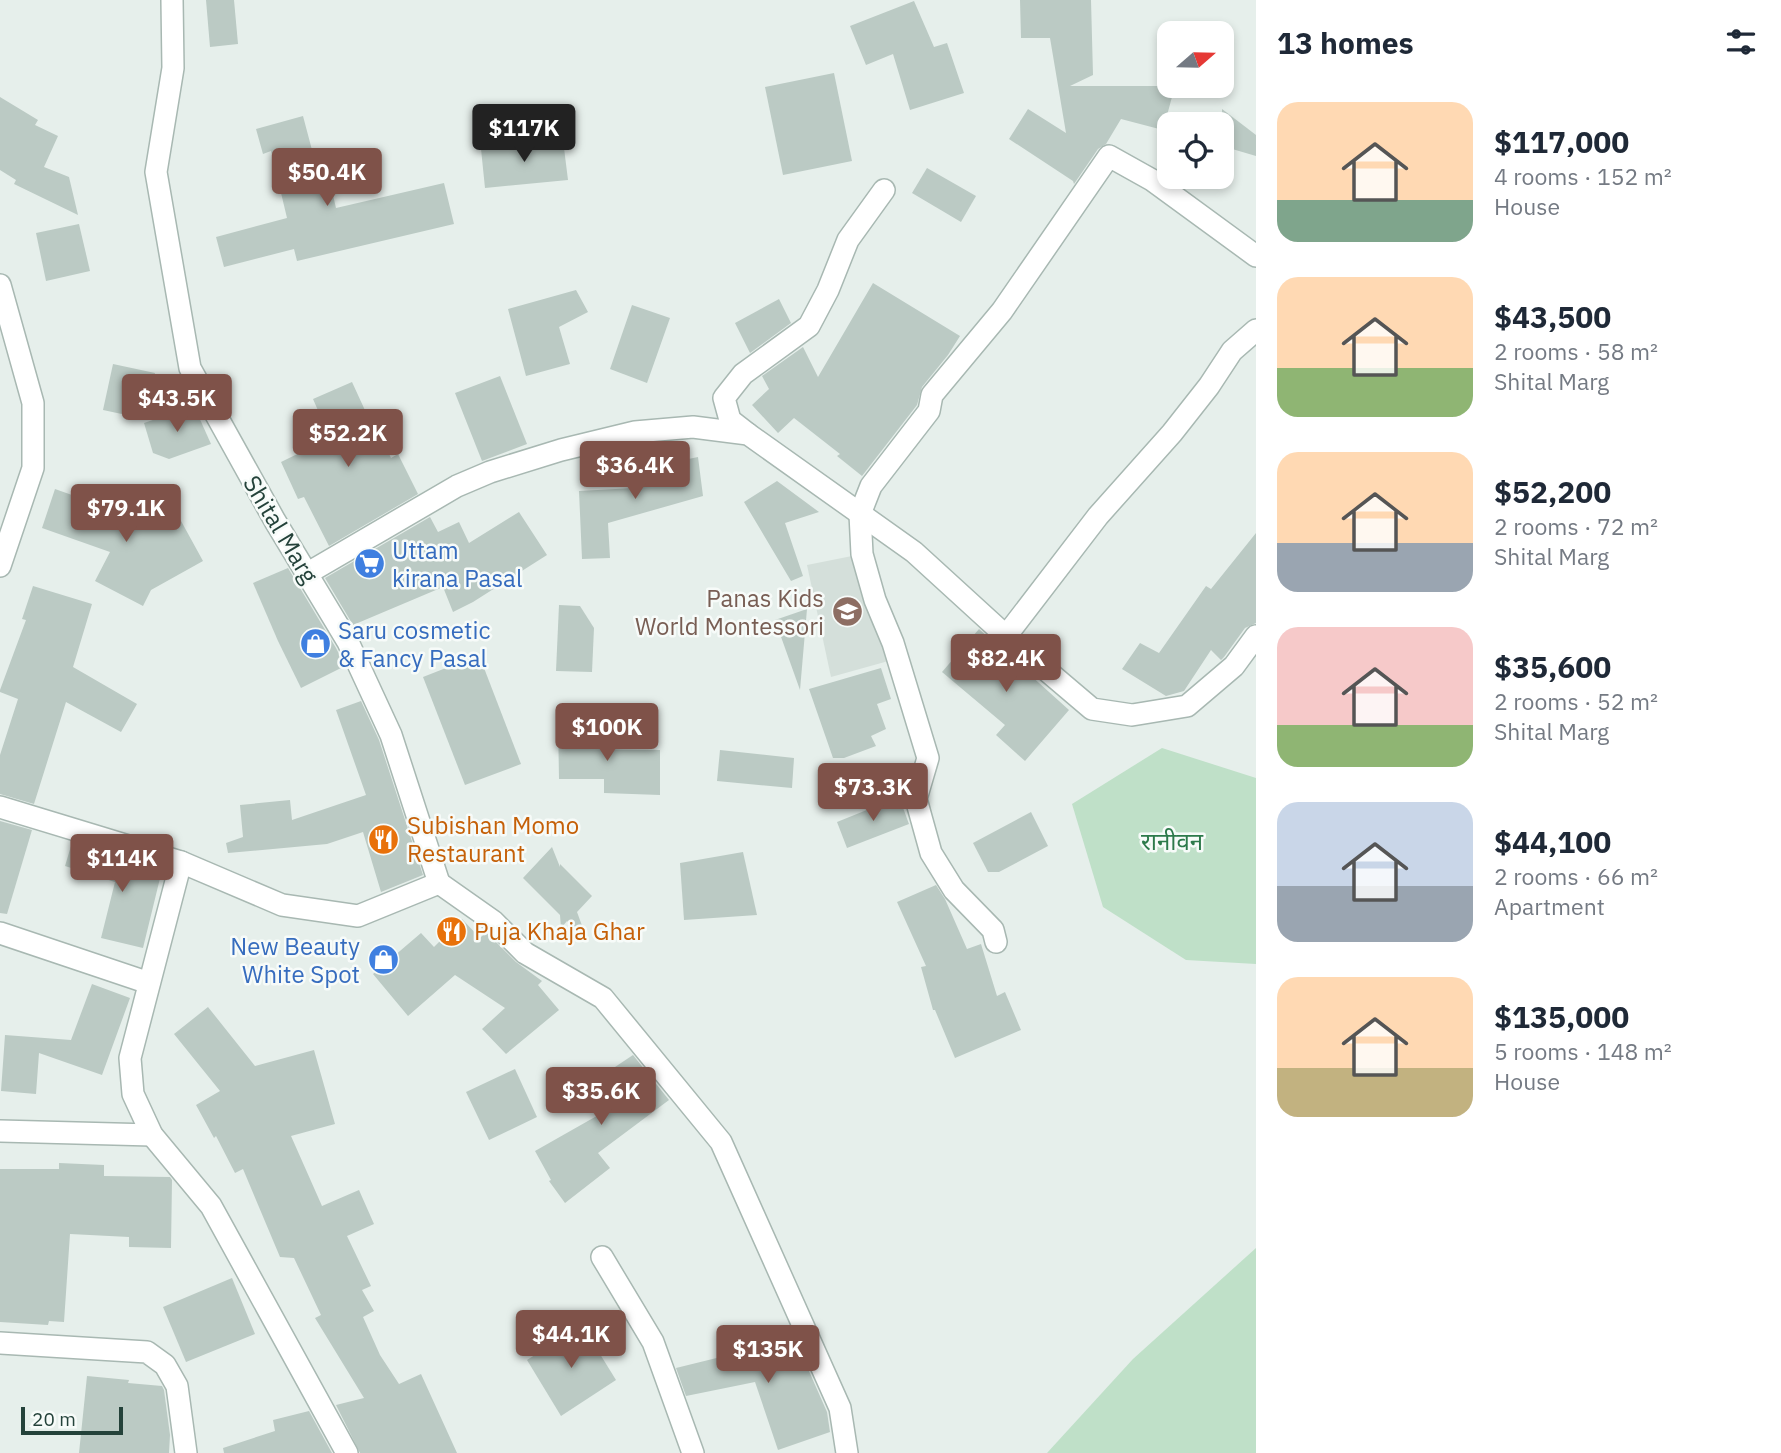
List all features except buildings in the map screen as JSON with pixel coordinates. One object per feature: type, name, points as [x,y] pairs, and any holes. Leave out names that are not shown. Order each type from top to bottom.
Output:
[{"type":"street","name":"Shital Marg","points":[[172,0],[173,68],[156,172],[190,368],[275,521],[348,642],[391,735],[439,883]]},
{"type":"street","points":[[996,942],[993,930],[954,890],[931,853],[916,799],[928,758],[862,554],[860,514],[871,486],[929,411],[932,395],[1002,311],[1109,156],[1152,180],[1256,256]]},
{"type":"street","points":[[884,190],[848,240],[809,327],[743,374],[724,398],[730,420],[914,552],[1006,636],[1093,709],[1132,715],[1187,706],[1234,666],[1256,636]]},
{"type":"street","points":[[0,285],[33,403],[33,468],[0,566]]},
{"type":"street","points":[[1006,636],[1098,516],[1172,433],[1209,386],[1231,351],[1256,330]]},
{"type":"street","points":[[308,573],[457,486],[491,472],[561,450],[635,432],[693,427],[748,434]]},
{"type":"street","points":[[0,807],[181,862],[282,905],[358,916],[439,883],[493,921],[525,953],[603,998],[721,1142],[840,1408],[847,1453]]},
{"type":"street","points":[[181,862],[130,1058],[132,1094],[152,1135],[211,1206],[347,1453]]},
{"type":"street","points":[[0,933],[149,983]]},
{"type":"street","points":[[0,1130],[152,1135]]},
{"type":"street","points":[[602,1257],[653,1342],[693,1453]]},
{"type":"street","points":[[0,1343],[147,1352],[165,1365],[177,1386],[186,1453]]},
{"type":"shaded area","name":"Panas Kids World Montessori","points":[[857,555],[892,660],[831,677],[807,565]]},
{"type":"green space","name":"रानीवन","points":[[1162,748],[1256,778],[1256,964],[1186,960],[1103,907],[1072,804]]},
{"type":"green space","points":[[1256,1248],[1256,1453],[1047,1453],[1133,1359]]},
{"type":"place","name":"Uttam kirana Pasal","points":[[369,564]]},
{"type":"place","name":"Panas Kids World Montessori","points":[[847,612]]},
{"type":"place","name":"Saru cosmetic & Fancy Pasal","points":[[315,644]]},
{"type":"place","name":"Subishan Momo Restaurant","points":[[384,839]]},
{"type":"place","name":"Puja Khaja Ghar","points":[[451,931]]},
{"type":"place","name":"New Beauty White Spot","points":[[383,960]]}]
